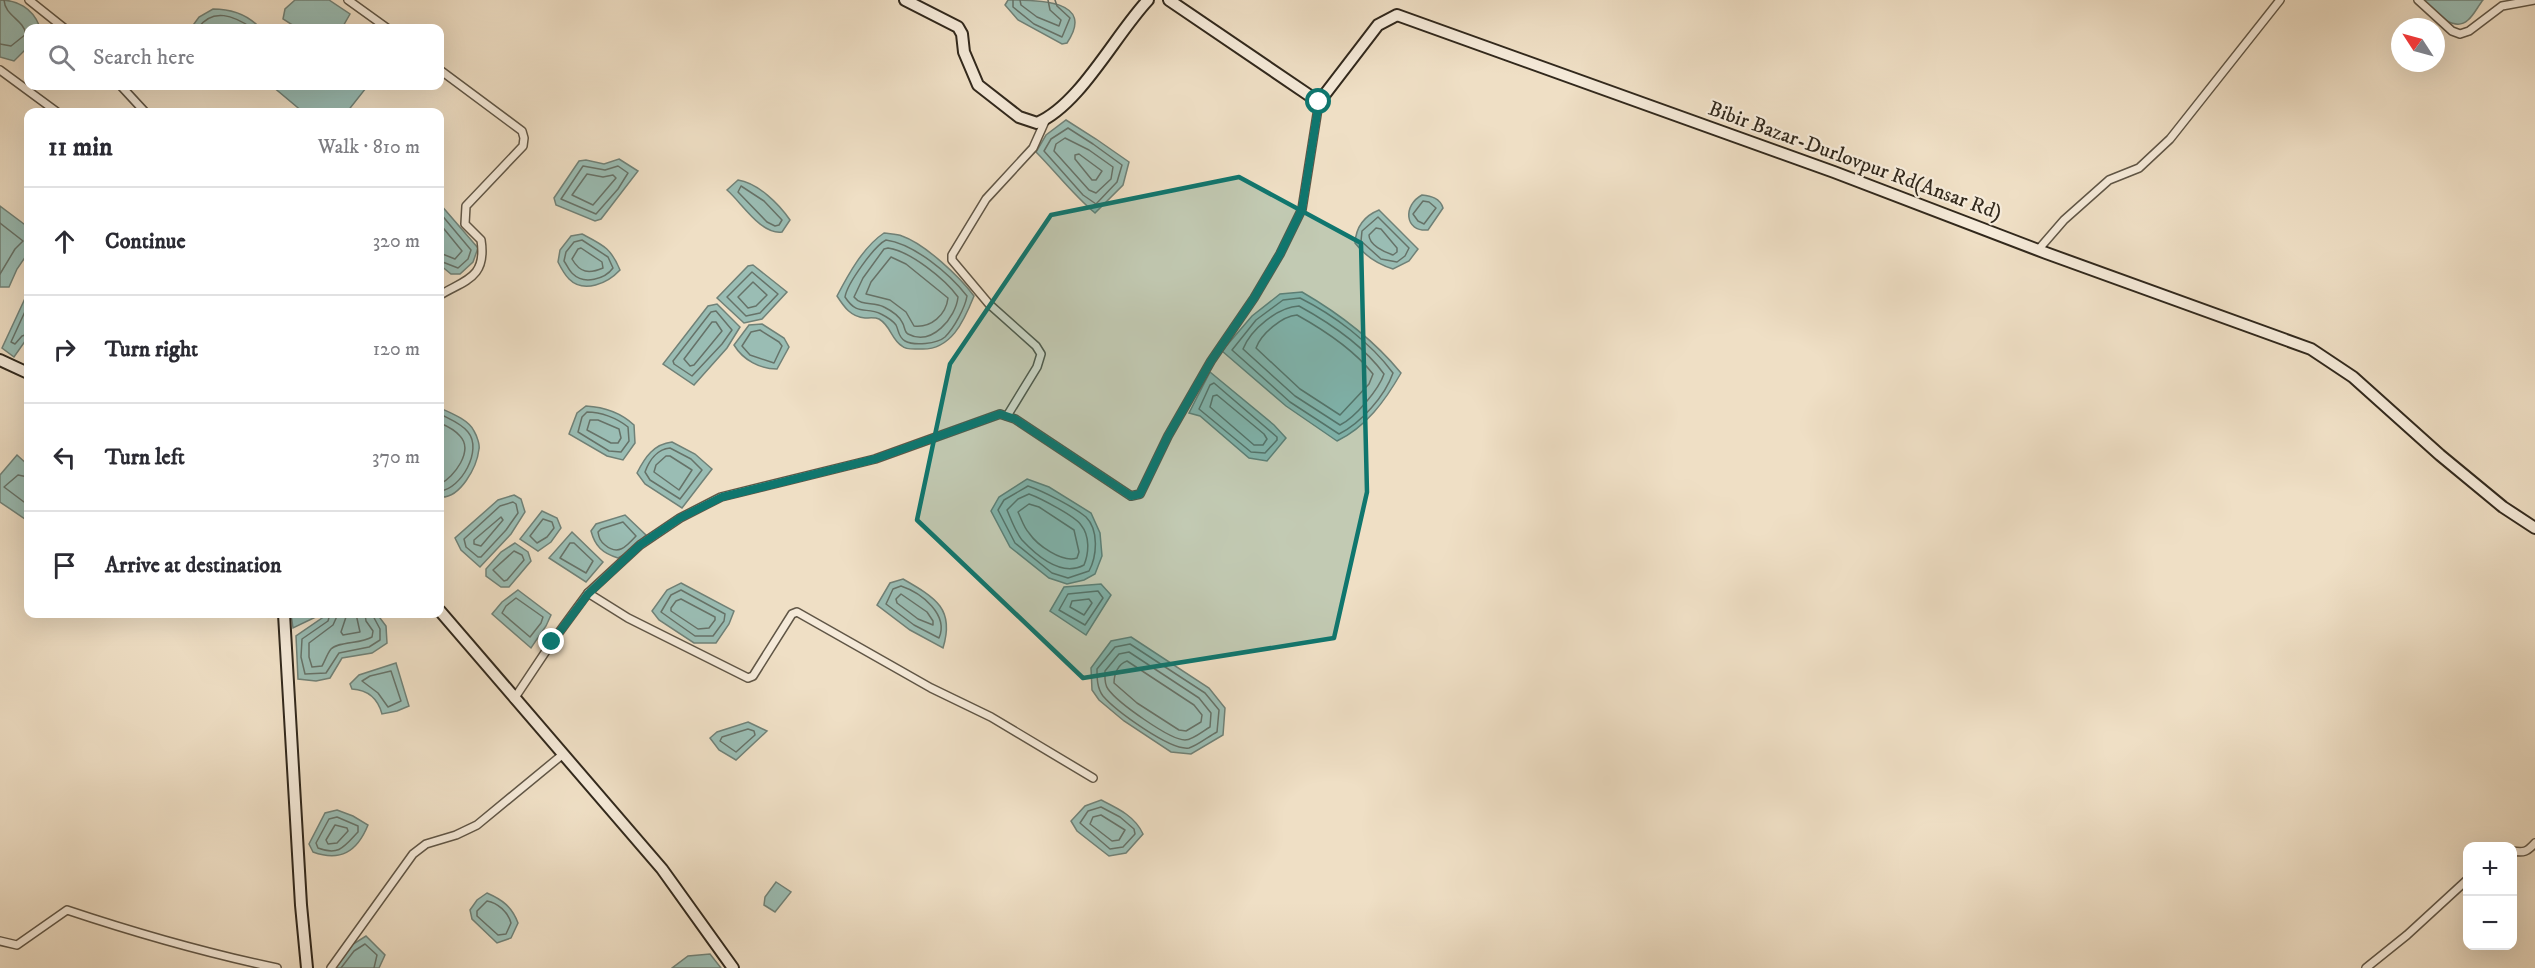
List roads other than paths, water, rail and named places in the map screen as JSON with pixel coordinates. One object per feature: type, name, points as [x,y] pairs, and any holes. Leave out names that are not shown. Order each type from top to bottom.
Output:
[{"type":"street","points":[[29,0],[59,24]]},
{"type":"street","points":[[348,0],[381,24]]},
{"type":"street","points":[[905,0],[958,27],[964,52],[978,85],[1018,117],[1037,123],[1046,119],[1075,94],[1126,25],[1148,0]]},
{"type":"street","points":[[514,699],[588,594],[640,545],[680,518],[722,497],[875,459],[1000,414],[1007,416],[1131,496],[1140,494],[1168,436],[1206,370],[1280,254],[1302,209],[1319,102],[1168,0]]},
{"type":"street","points":[[2038,250],[2064,220],[2109,180],[2139,168],[2170,139],[2280,0]]},
{"type":"street","points":[[2418,0],[2452,31],[2460,34],[2469,32],[2502,6],[2535,0]]},
{"type":"street","name":"Bibir Bazar-Durlovpur Rd(Ansar Rd)","points":[[1319,102],[1378,25],[1397,15],[1834,172],[2038,250],[2311,348],[2353,377],[2440,455],[2503,507],[2535,528]]},
{"type":"street","points":[[0,70],[24,88]]},
{"type":"street","points":[[444,73],[522,131],[524,138],[523,146],[466,206],[465,224],[481,240],[481,263],[465,283],[444,293]]},
{"type":"street","points":[[27,90],[52,108]]},
{"type":"street","points":[[126,90],[142,108]]},
{"type":"street","points":[[1007,416],[1037,368],[1041,354],[1036,346],[989,304],[952,260],[952,255],[986,199],[1033,148],[1046,119]]},
{"type":"street","points":[[0,360],[24,371]]},
{"type":"street","points":[[588,594],[627,618],[748,678],[753,676],[792,614],[797,612],[922,683],[990,717],[1093,778]]},
{"type":"street","points":[[444,616],[662,869],[733,968]]},
{"type":"street","points":[[284,618],[301,905],[307,968]]},
{"type":"street","points":[[331,968],[413,854],[426,844],[456,835],[477,825],[562,755]]},
{"type":"street","points":[[2517,852],[2528,851],[2535,843]]},
{"type":"street","points":[[2366,968],[2408,935],[2463,884]]},
{"type":"street","points":[[0,941],[17,945],[67,910],[146,935],[277,968]]},
{"type":"water","points":[[0,0],[23,6],[38,24],[24,24],[24,51],[14,61],[0,57]]},
{"type":"water","points":[[295,0],[329,0],[350,14],[344,24],[291,24],[283,19],[285,9]]},
{"type":"water","points":[[1008,0],[1048,2],[1069,10],[1074,18],[1074,29],[1067,43],[1062,44],[1018,20],[1005,5]]},
{"type":"water","points":[[2422,0],[2483,0],[2472,16],[2462,24],[2449,22]]},
{"type":"water","points":[[213,9],[226,10],[239,14],[255,24],[194,24],[199,17]]},
{"type":"water","points":[[277,90],[364,90],[350,108],[298,108]]},
{"type":"water","points":[[1066,120],[1129,162],[1123,185],[1095,213],[1036,152],[1046,135]]},
{"type":"water","points":[[619,159],[638,171],[601,219],[595,221],[556,205],[554,198],[579,161],[586,160],[604,164]]},
{"type":"water","points":[[738,180],[753,185],[780,207],[790,220],[782,232],[774,232],[759,223],[727,190]]},
{"type":"water","points":[[1422,195],[1437,200],[1443,208],[1428,230],[1414,227],[1409,217],[1412,205]]},
{"type":"water","points":[[0,206],[24,224],[24,259],[9,287],[0,287]]},
{"type":"water","points":[[444,209],[478,248],[473,262],[460,274],[451,274],[444,268]]},
{"type":"water","points":[[1379,210],[1418,249],[1409,261],[1393,269],[1372,259],[1355,243],[1362,223],[1369,215]]},
{"type":"water","points":[[884,233],[902,236],[931,253],[974,296],[955,333],[940,345],[920,349],[904,347],[895,340],[883,322],[877,318],[865,318],[852,314],[837,296],[863,254]]},
{"type":"water","points":[[582,234],[606,248],[620,270],[603,283],[582,286],[575,283],[569,279],[558,262],[560,250],[571,236]]},
{"type":"water","points":[[753,265],[787,292],[762,319],[744,323],[717,298],[748,266]]},
{"type":"water","points":[[1302,292],[1355,328],[1401,373],[1366,421],[1337,441],[1286,406],[1222,351],[1252,316],[1280,294]]},
{"type":"water","points":[[24,301],[24,343],[14,357],[2,348]]},
{"type":"water","points":[[717,304],[740,327],[727,348],[694,385],[663,364],[708,306]]},
{"type":"water","points":[[762,324],[784,338],[789,347],[777,369],[752,363],[734,345],[749,325]]},
{"type":"water","points":[[1210,372],[1274,425],[1286,438],[1267,461],[1249,458],[1200,416],[1189,413]]},
{"type":"water","points":[[586,406],[612,411],[634,425],[635,443],[623,460],[607,456],[569,434],[577,413]]},
{"type":"water","points":[[444,410],[472,427],[479,447],[471,473],[461,487],[444,496]]},
{"type":"water","points":[[672,442],[695,454],[712,469],[682,508],[645,484],[637,473],[655,448]]},
{"type":"water","points":[[17,455],[24,461],[24,518],[0,502],[0,475]]},
{"type":"water","points":[[1027,479],[1049,487],[1091,513],[1100,533],[1102,556],[1095,574],[1084,580],[1067,584],[1049,578],[1010,547],[991,511],[999,497]]},
{"type":"water","points":[[514,495],[521,499],[525,512],[511,534],[480,567],[461,550],[455,538],[498,500]]},
{"type":"water","points":[[542,511],[557,518],[561,528],[551,542],[538,551],[520,539]]},
{"type":"water","points":[[625,515],[646,535],[629,552],[618,558],[600,548],[591,531],[596,524]]},
{"type":"water","points":[[572,532],[603,562],[586,582],[549,558]]},
{"type":"water","points":[[515,543],[528,552],[531,561],[509,587],[501,587],[486,576],[486,569],[501,552]]},
{"type":"water","points":[[903,579],[925,592],[940,606],[946,623],[943,648],[910,630],[877,605],[890,583]]},
{"type":"water","points":[[681,583],[734,611],[729,624],[716,643],[694,643],[659,620],[652,611],[667,590]]},
{"type":"water","points":[[1101,584],[1111,595],[1086,635],[1050,611],[1064,587]]},
{"type":"water","points":[[518,590],[551,615],[531,648],[492,614],[502,602]]},
{"type":"water","points":[[292,618],[314,618],[293,628]]},
{"type":"water","points":[[322,618],[380,618],[386,626],[387,643],[372,653],[342,658],[330,678],[316,681],[298,679],[296,636]]},
{"type":"water","points":[[1131,637],[1209,688],[1225,708],[1223,735],[1191,754],[1171,752],[1124,721],[1099,700],[1092,690],[1091,668],[1111,641]]},
{"type":"water","points":[[396,663],[409,706],[382,714],[372,696],[352,689],[350,684],[359,675]]},
{"type":"water","points":[[748,722],[767,731],[736,760],[719,750],[710,738],[717,732]]},
{"type":"water","points":[[1101,800],[1130,817],[1143,834],[1126,853],[1109,856],[1077,831],[1071,821],[1085,806]]},
{"type":"water","points":[[337,810],[368,825],[364,834],[353,848],[339,855],[331,856],[313,852],[309,844],[325,813]]},
{"type":"water","points":[[776,882],[791,892],[775,912],[764,905],[765,897]]},
{"type":"water","points":[[487,893],[498,898],[516,917],[518,923],[511,938],[497,943],[472,919],[470,910],[477,900]]},
{"type":"water","points":[[366,936],[385,955],[379,968],[334,968],[350,946]]},
{"type":"water","points":[[710,954],[721,968],[672,968],[688,956]]}]
